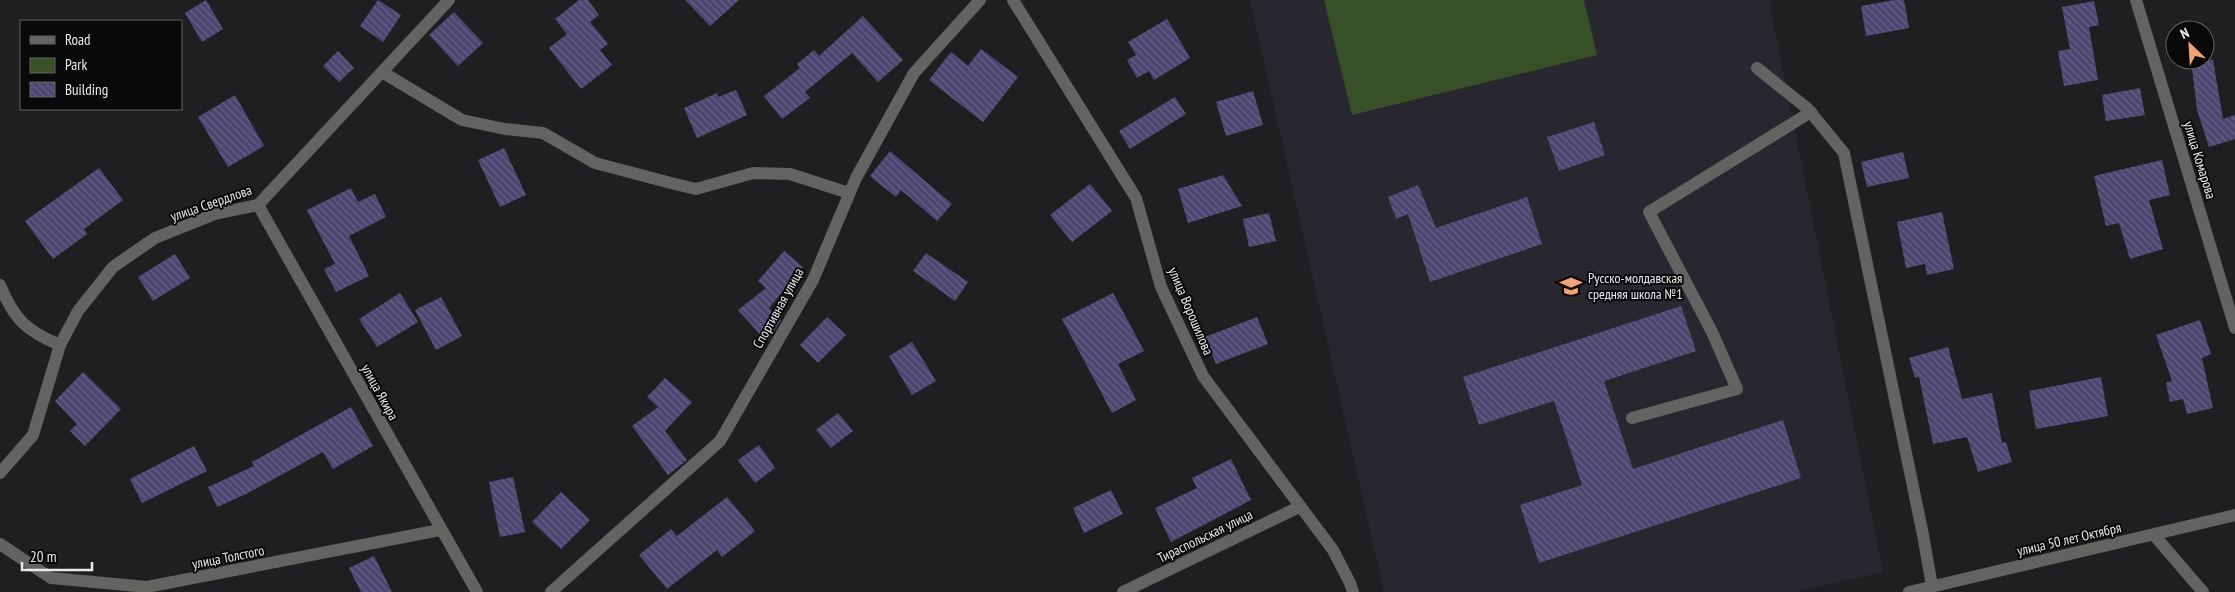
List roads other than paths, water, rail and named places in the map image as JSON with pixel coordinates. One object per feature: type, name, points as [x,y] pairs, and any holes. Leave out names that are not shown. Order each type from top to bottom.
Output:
[{"type":"street","name":"улица Свердлова","points":[[0,473],[33,435],[60,345],[78,311],[113,267],[155,238],[215,214],[258,205],[449,0]]},
{"type":"street","name":"Спортивная улица","points":[[551,592],[720,440],[813,280],[849,193],[914,73],[980,0]]},
{"type":"street","name":"улица Ворошилова","points":[[1013,0],[1136,198],[1162,287],[1203,376],[1299,507],[1333,550],[1353,592]]},
{"type":"street","name":"улица Комарова","points":[[2136,0],[2235,328]]},
{"type":"street","points":[[1757,68],[1811,112],[1844,153],[1924,535],[1932,586]]},
{"type":"street","points":[[382,72],[462,120],[506,129],[542,133],[595,163],[672,183],[696,189],[753,173],[790,174],[849,193]]},
{"type":"street","points":[[1632,418],[1737,389],[1712,332],[1649,212],[1811,112]]},
{"type":"street","name":"улица Якира","points":[[258,205],[440,530],[477,592]]},
{"type":"street","points":[[0,285],[10,310],[37,336],[60,345]]},
{"type":"street","name":"Тираспольская улица","points":[[1123,592],[1299,507]]},
{"type":"street","name":"улица 50 лет Октября","points":[[1909,592],[2235,515]]},
{"type":"street","name":"улица Толстого","points":[[0,544],[51,578],[147,587],[440,530]]},
{"type":"street","points":[[2154,535],[2203,592]]},
{"type":"place","name":"Русско-молдавская средняя школа №1","points":[[1571,286]]}]
